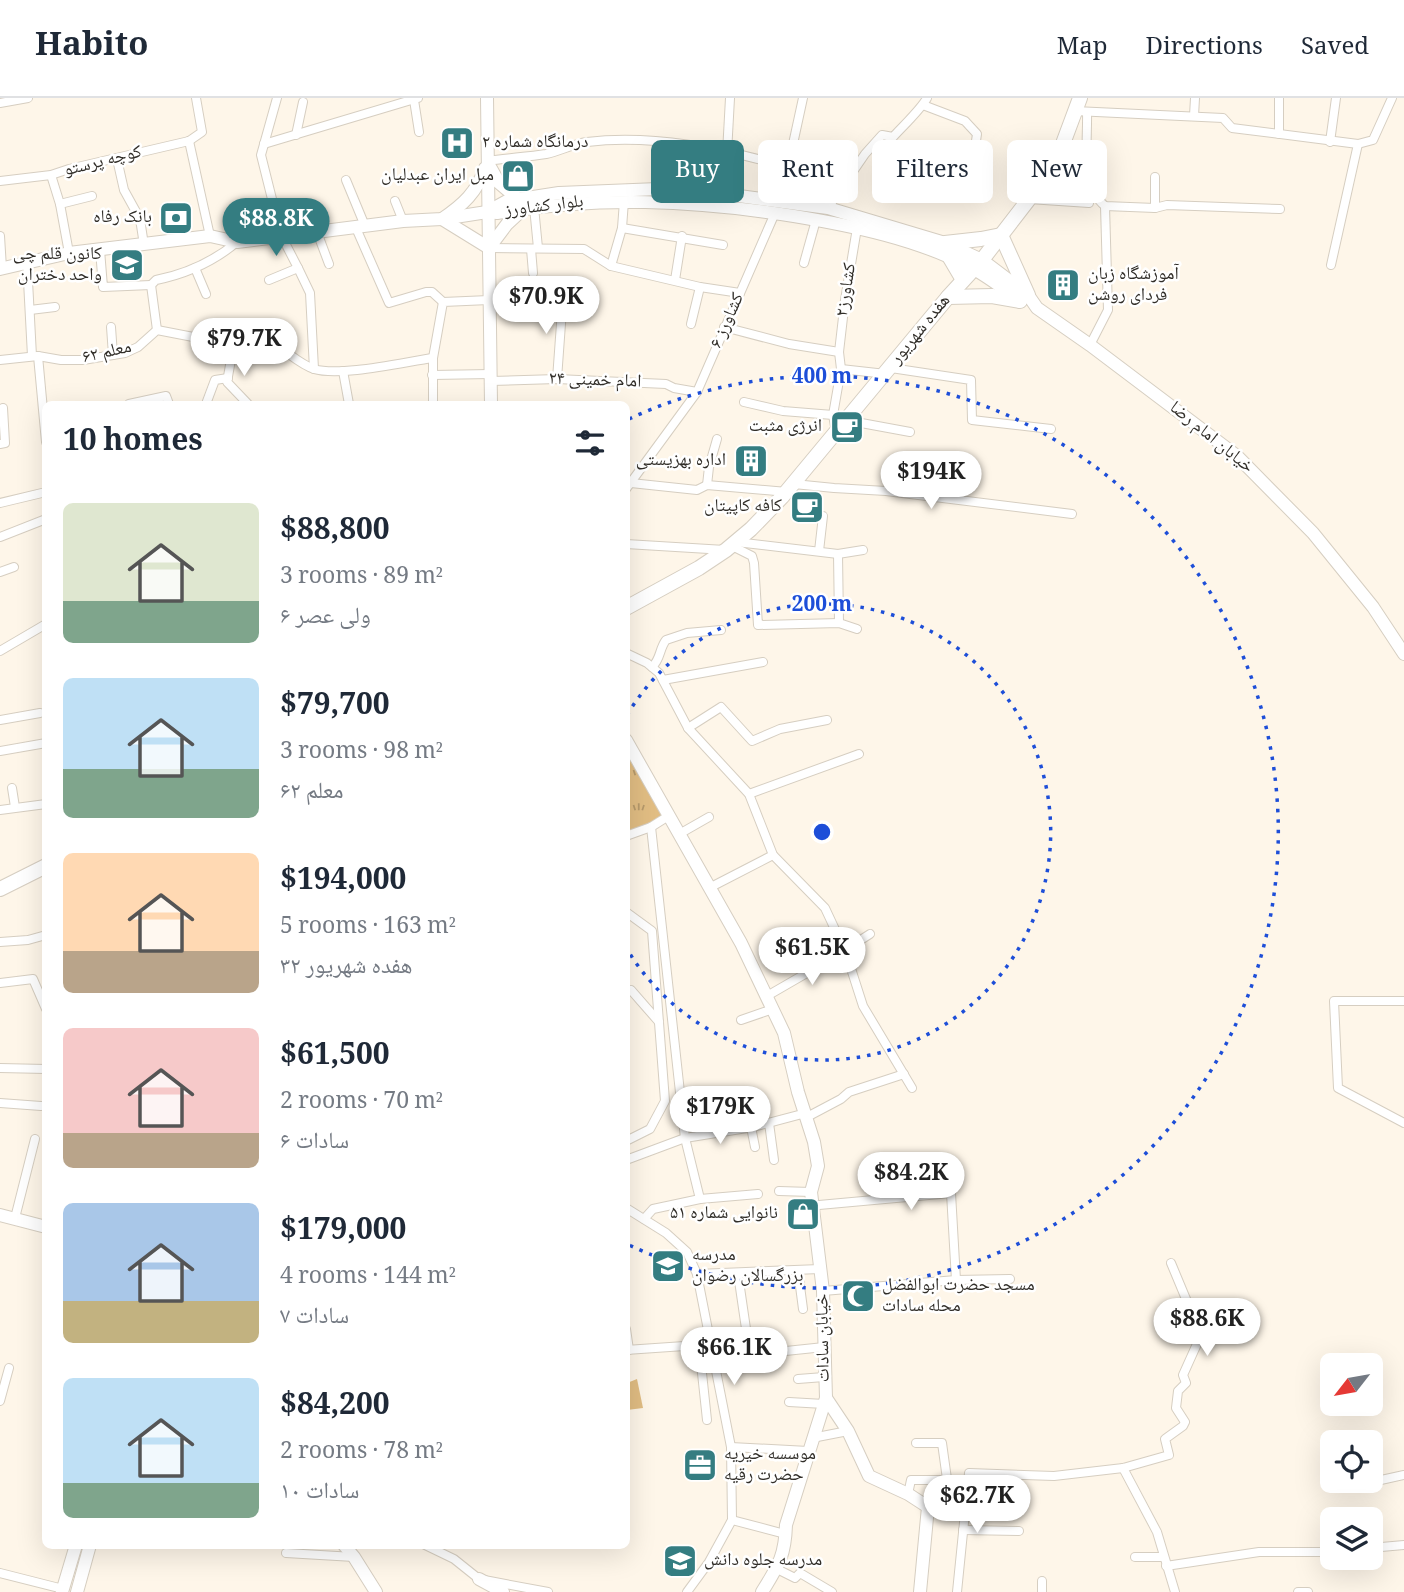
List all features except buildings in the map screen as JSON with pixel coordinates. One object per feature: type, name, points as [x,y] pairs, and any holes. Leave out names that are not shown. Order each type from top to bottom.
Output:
[{"type":"main road","points":[[487,98],[491,401]]},
{"type":"main road","name":"هفده شهریور","points":[[1064,140],[1081,107]]},
{"type":"main road","points":[[487,161],[499,183],[526,204],[489,248]]},
{"type":"main road","points":[[487,161],[475,191],[442,219],[489,248]]},
{"type":"main road","name":"بلوار کشاورز","points":[[237,242],[403,221],[442,219],[487,212],[497,214],[526,204],[598,190],[658,189],[758,198]]},
{"type":"main road","name":"بلوار کشاورز","points":[[526,204],[624,201],[715,206],[816,220],[948,251]]},
{"type":"main road","name":"بلوار کشاورز","points":[[797,203],[828,208],[978,264]]},
{"type":"main road","name":"هفده شهریور","points":[[630,606],[699,568],[732,546],[790,488],[835,432],[839,417],[888,371],[1026,203]]},
{"type":"main road","points":[[947,298],[1024,298],[1001,235],[948,251],[963,280]]},
{"type":"main road","points":[[1,268],[69,253],[210,236],[237,242]]},
{"type":"main road","name":"خیابان امام رضا","points":[[978,264],[1237,456],[1312,533],[1373,607],[1404,654]]},
{"type":"main road","name":"خیابان سادات","points":[[630,747],[711,887],[784,1033],[818,1166],[811,1192],[823,1291],[825,1401],[786,1525],[781,1563],[762,1592]]},
{"type":"main road","points":[[0,889],[42,868]]},
{"type":"main road","points":[[0,1215],[42,1226]]},
{"type":"main road","points":[[825,1401],[848,1431],[869,1476],[908,1494],[928,1507],[920,1592]]},
{"type":"main road","points":[[63,1591],[75,1549]]},
{"type":"main road","points":[[77,1592],[89,1549]]},
{"type":"main road","points":[[347,1549],[376,1592]]},
{"type":"main road","points":[[479,1579],[503,1592]]},
{"type":"street","points":[[1,101],[28,98]]},
{"type":"street","name":"کوچه پرستو","points":[[0,181],[51,175],[189,142],[202,132],[197,98]]},
{"type":"street","points":[[277,98],[261,155],[281,235],[310,293],[314,369]]},
{"type":"street","points":[[728,140],[730,98]]},
{"type":"street","points":[[794,140],[803,98]]},
{"type":"street","points":[[1194,116],[1195,98]]},
{"type":"street","points":[[1279,98],[1279,134]]},
{"type":"street","points":[[1330,142],[1336,98]]},
{"type":"street","points":[[1280,209],[1105,206],[1099,201],[1089,180],[1081,107],[1223,118],[1232,128],[1358,144],[1373,140],[1391,98]]},
{"type":"street","points":[[264,142],[416,99],[419,132]]},
{"type":"street","points":[[296,135],[303,102]]},
{"type":"street","points":[[828,208],[873,144],[882,135],[895,141],[916,110],[925,102],[965,121],[978,134],[977,140]]},
{"type":"street","points":[[189,142],[210,236]]},
{"type":"street","points":[[487,161],[548,154],[585,142],[651,142]]},
{"type":"street","points":[[1331,265],[1358,144]]},
{"type":"street","points":[[117,159],[124,190],[139,219],[144,245]]},
{"type":"street","points":[[51,175],[60,204],[69,253]]},
{"type":"street","points":[[1155,177],[1155,208]]},
{"type":"street","points":[[346,180],[360,227],[389,303],[426,292],[432,292],[443,302],[489,299]]},
{"type":"street","points":[[60,204],[92,196]]},
{"type":"street","points":[[395,201],[403,221]]},
{"type":"street","points":[[611,266],[622,228],[624,201]]},
{"type":"street","points":[[526,204],[534,248],[533,272]]},
{"type":"street","points":[[1090,345],[1108,310],[1105,206]]},
{"type":"street","name":"کشاورز ۶","points":[[630,485],[697,392],[775,214]]},
{"type":"street","points":[[804,263],[816,220]]},
{"type":"street","points":[[622,228],[723,244]]},
{"type":"street","name":"کشاورز۲","points":[[839,417],[839,352],[857,228]]},
{"type":"street","points":[[317,232],[330,264]]},
{"type":"street","points":[[0,236],[1,268]]},
{"type":"street","points":[[675,280],[682,236]]},
{"type":"street","points":[[100,250],[103,287],[151,285],[156,280],[176,276],[220,256],[237,242]]},
{"type":"street","points":[[489,248],[584,249],[611,266],[700,287],[740,293]]},
{"type":"street","points":[[27,262],[42,409]]},
{"type":"street","points":[[195,268],[205,294]]},
{"type":"street","points":[[269,280],[298,268]]},
{"type":"street","points":[[151,285],[157,330],[219,342],[232,354]]},
{"type":"street","points":[[691,324],[700,287]]},
{"type":"street","points":[[557,379],[563,296]]},
{"type":"street","points":[[433,401],[433,358],[443,302]]},
{"type":"street","points":[[30,310],[55,307]]},
{"type":"street","points":[[111,327],[113,355]]},
{"type":"street","points":[[724,327],[789,344],[839,352]]},
{"type":"street","name":"معلم ۶۲","points":[[0,360],[35,356],[83,360],[125,353],[138,347],[157,330]]},
{"type":"street","points":[[245,401],[227,382],[232,354],[257,337],[270,340],[314,369],[343,371],[433,358]]},
{"type":"street","points":[[841,369],[971,380],[972,420],[1051,429]]},
{"type":"street","points":[[343,371],[348,401]]},
{"type":"street","name":"امام خمینی ۲۴","points":[[432,375],[666,384],[697,392]]},
{"type":"street","points":[[207,401],[215,380],[228,378]]},
{"type":"street","points":[[143,401],[166,396],[168,401]]},
{"type":"street","points":[[744,402],[783,411],[839,417],[910,432]]},
{"type":"street","points":[[0,444],[5,443],[3,408]]},
{"type":"street","points":[[707,485],[717,439]]},
{"type":"street","points":[[630,486],[697,490],[707,485],[886,491],[1072,514]]},
{"type":"street","points":[[0,503],[42,493]]},
{"type":"street","points":[[820,551],[823,516]]},
{"type":"street","points":[[0,537],[42,521]]},
{"type":"street","points":[[630,544],[732,546],[838,554],[863,550]]},
{"type":"street","points":[[732,546],[752,556],[758,625],[839,623],[857,629]]},
{"type":"street","points":[[838,554],[839,623]]},
{"type":"street","points":[[0,572],[14,567]]},
{"type":"street","points":[[0,651],[42,627]]},
{"type":"street","points":[[652,667],[658,662],[660,649],[666,640],[687,633],[721,629]]},
{"type":"street","points":[[630,655],[652,667],[663,680],[688,728],[750,794],[773,855],[825,908],[845,952],[863,1006],[912,1088]]},
{"type":"street","points":[[663,680],[764,662]]},
{"type":"street","points":[[688,728],[721,707],[752,741],[780,729],[827,720]]},
{"type":"street","points":[[0,720],[40,713]]},
{"type":"street","points":[[0,751],[42,744]]},
{"type":"street","points":[[750,794],[859,754]]},
{"type":"street","points":[[12,788],[15,807]]},
{"type":"street","points":[[0,810],[42,804]]},
{"type":"street","points":[[630,835],[651,827],[670,815]]},
{"type":"street","points":[[681,833],[709,817]]},
{"type":"street","points":[[651,827],[685,1138],[700,1199]]},
{"type":"street","points":[[711,887],[773,855]]},
{"type":"street","points":[[630,915],[652,932],[664,1101],[650,1129],[630,1139]]},
{"type":"street","points":[[767,996],[805,974],[818,959],[845,952],[870,934]]},
{"type":"street","points":[[0,942],[42,936]]},
{"type":"street","points":[[0,983],[33,979],[42,1000]]},
{"type":"street","points":[[631,990],[659,1022]]},
{"type":"street","points":[[1404,1001],[1334,1001],[1338,1088],[1404,1123]]},
{"type":"street","points":[[741,1020],[773,1009]]},
{"type":"street","points":[[0,1068],[42,1069]]},
{"type":"street","points":[[630,1159],[685,1138],[806,1115],[841,1099],[849,1092],[904,1074]]},
{"type":"street","points":[[735,1093],[739,1128]]},
{"type":"street","points":[[0,1103],[41,1106]]},
{"type":"street","points":[[769,1123],[774,1160]]},
{"type":"street","points":[[751,1127],[755,1147]]},
{"type":"street","points":[[15,1218],[35,1139]]},
{"type":"street","points":[[779,1191],[811,1192]]},
{"type":"street","points":[[797,1207],[951,1193],[956,1280]]},
{"type":"street","points":[[645,1219],[653,1209],[700,1199],[758,1194]]},
{"type":"street","points":[[630,1210],[666,1233],[687,1252],[697,1274],[731,1447],[732,1520],[709,1562],[687,1592]]},
{"type":"street","points":[[908,1494],[911,1480],[968,1476],[1054,1476],[1123,1468],[1169,1455],[1165,1439],[1185,1422],[1176,1408],[1178,1391],[1186,1383],[1183,1375],[1201,1335],[1171,1263]]},
{"type":"street","points":[[697,1274],[820,1269]]},
{"type":"street","points":[[798,1271],[803,1309]]},
{"type":"street","points":[[738,1274],[750,1356]]},
{"type":"street","points":[[823,1291],[956,1280],[1010,1279]]},
{"type":"street","points":[[630,1350],[699,1345],[709,1341]]},
{"type":"street","points":[[699,1345],[707,1420]]},
{"type":"street","points":[[714,1363],[824,1347]]},
{"type":"street","points":[[0,1401],[9,1368]]},
{"type":"street","points":[[798,1379],[824,1377]]},
{"type":"street","points":[[789,1402],[825,1401]]},
{"type":"street","points":[[731,1447],[810,1445],[848,1431]]},
{"type":"street","points":[[916,1443],[942,1443],[947,1479]]},
{"type":"street","points":[[1123,1468],[1157,1532],[1175,1592]]},
{"type":"street","points":[[1383,1480],[1404,1475]]},
{"type":"street","points":[[957,1592],[968,1476]]},
{"type":"street","points":[[732,1520],[785,1534]]},
{"type":"street","points":[[963,1530],[1019,1531]]},
{"type":"street","points":[[1383,1547],[1404,1545]]},
{"type":"street","points":[[433,1549],[454,1559],[479,1579],[548,1592]]},
{"type":"street","points":[[1135,1558],[1165,1562],[1258,1552],[1320,1552]]},
{"type":"street","points":[[286,1553],[354,1557]]},
{"type":"street","points":[[777,1569],[795,1578],[800,1573],[832,1592]]},
{"type":"street","points":[[0,1573],[63,1591]]},
{"type":"street","points":[[1042,1581],[1042,1592]]},
{"type":"street","points":[[1298,1592],[1308,1592]]},
{"type":"green space","points":[[630,752],[663,814],[650,824],[630,830]]},
{"type":"green space","points":[[637,1379],[643,1408],[630,1410],[630,1382]]},
{"type":"place","name":"درمانگاه شماره ۲","points":[[457,143]]},
{"type":"place","name":"مبل ایران عبدلیان","points":[[518,176]]},
{"type":"place","name":"بانک رفاه","points":[[176,218]]},
{"type":"place","name":"کانون قلم چی واحد دختران","points":[[127,265]]},
{"type":"place","name":"آموزشگاه زبان فردای روشن","points":[[1063,285]]},
{"type":"place","name":"انرژی مثبت","points":[[847,427]]},
{"type":"place","name":"اداره بهزیستی","points":[[751,461]]},
{"type":"place","name":"کافه کاپیتان","points":[[807,507]]},
{"type":"place","name":"نانوایی شماره ۵۱","points":[[803,1214]]},
{"type":"place","name":"مدرسه بزرگسالان رضوان","points":[[668,1266]]},
{"type":"place","name":"مسجد حضرت ابوالفضل محله سادات","points":[[858,1296]]},
{"type":"place","name":"موسسه خیریه حضرت رقیه","points":[[700,1465]]},
{"type":"place","name":"مدرسه جلوه دانش","points":[[680,1561]]}]
